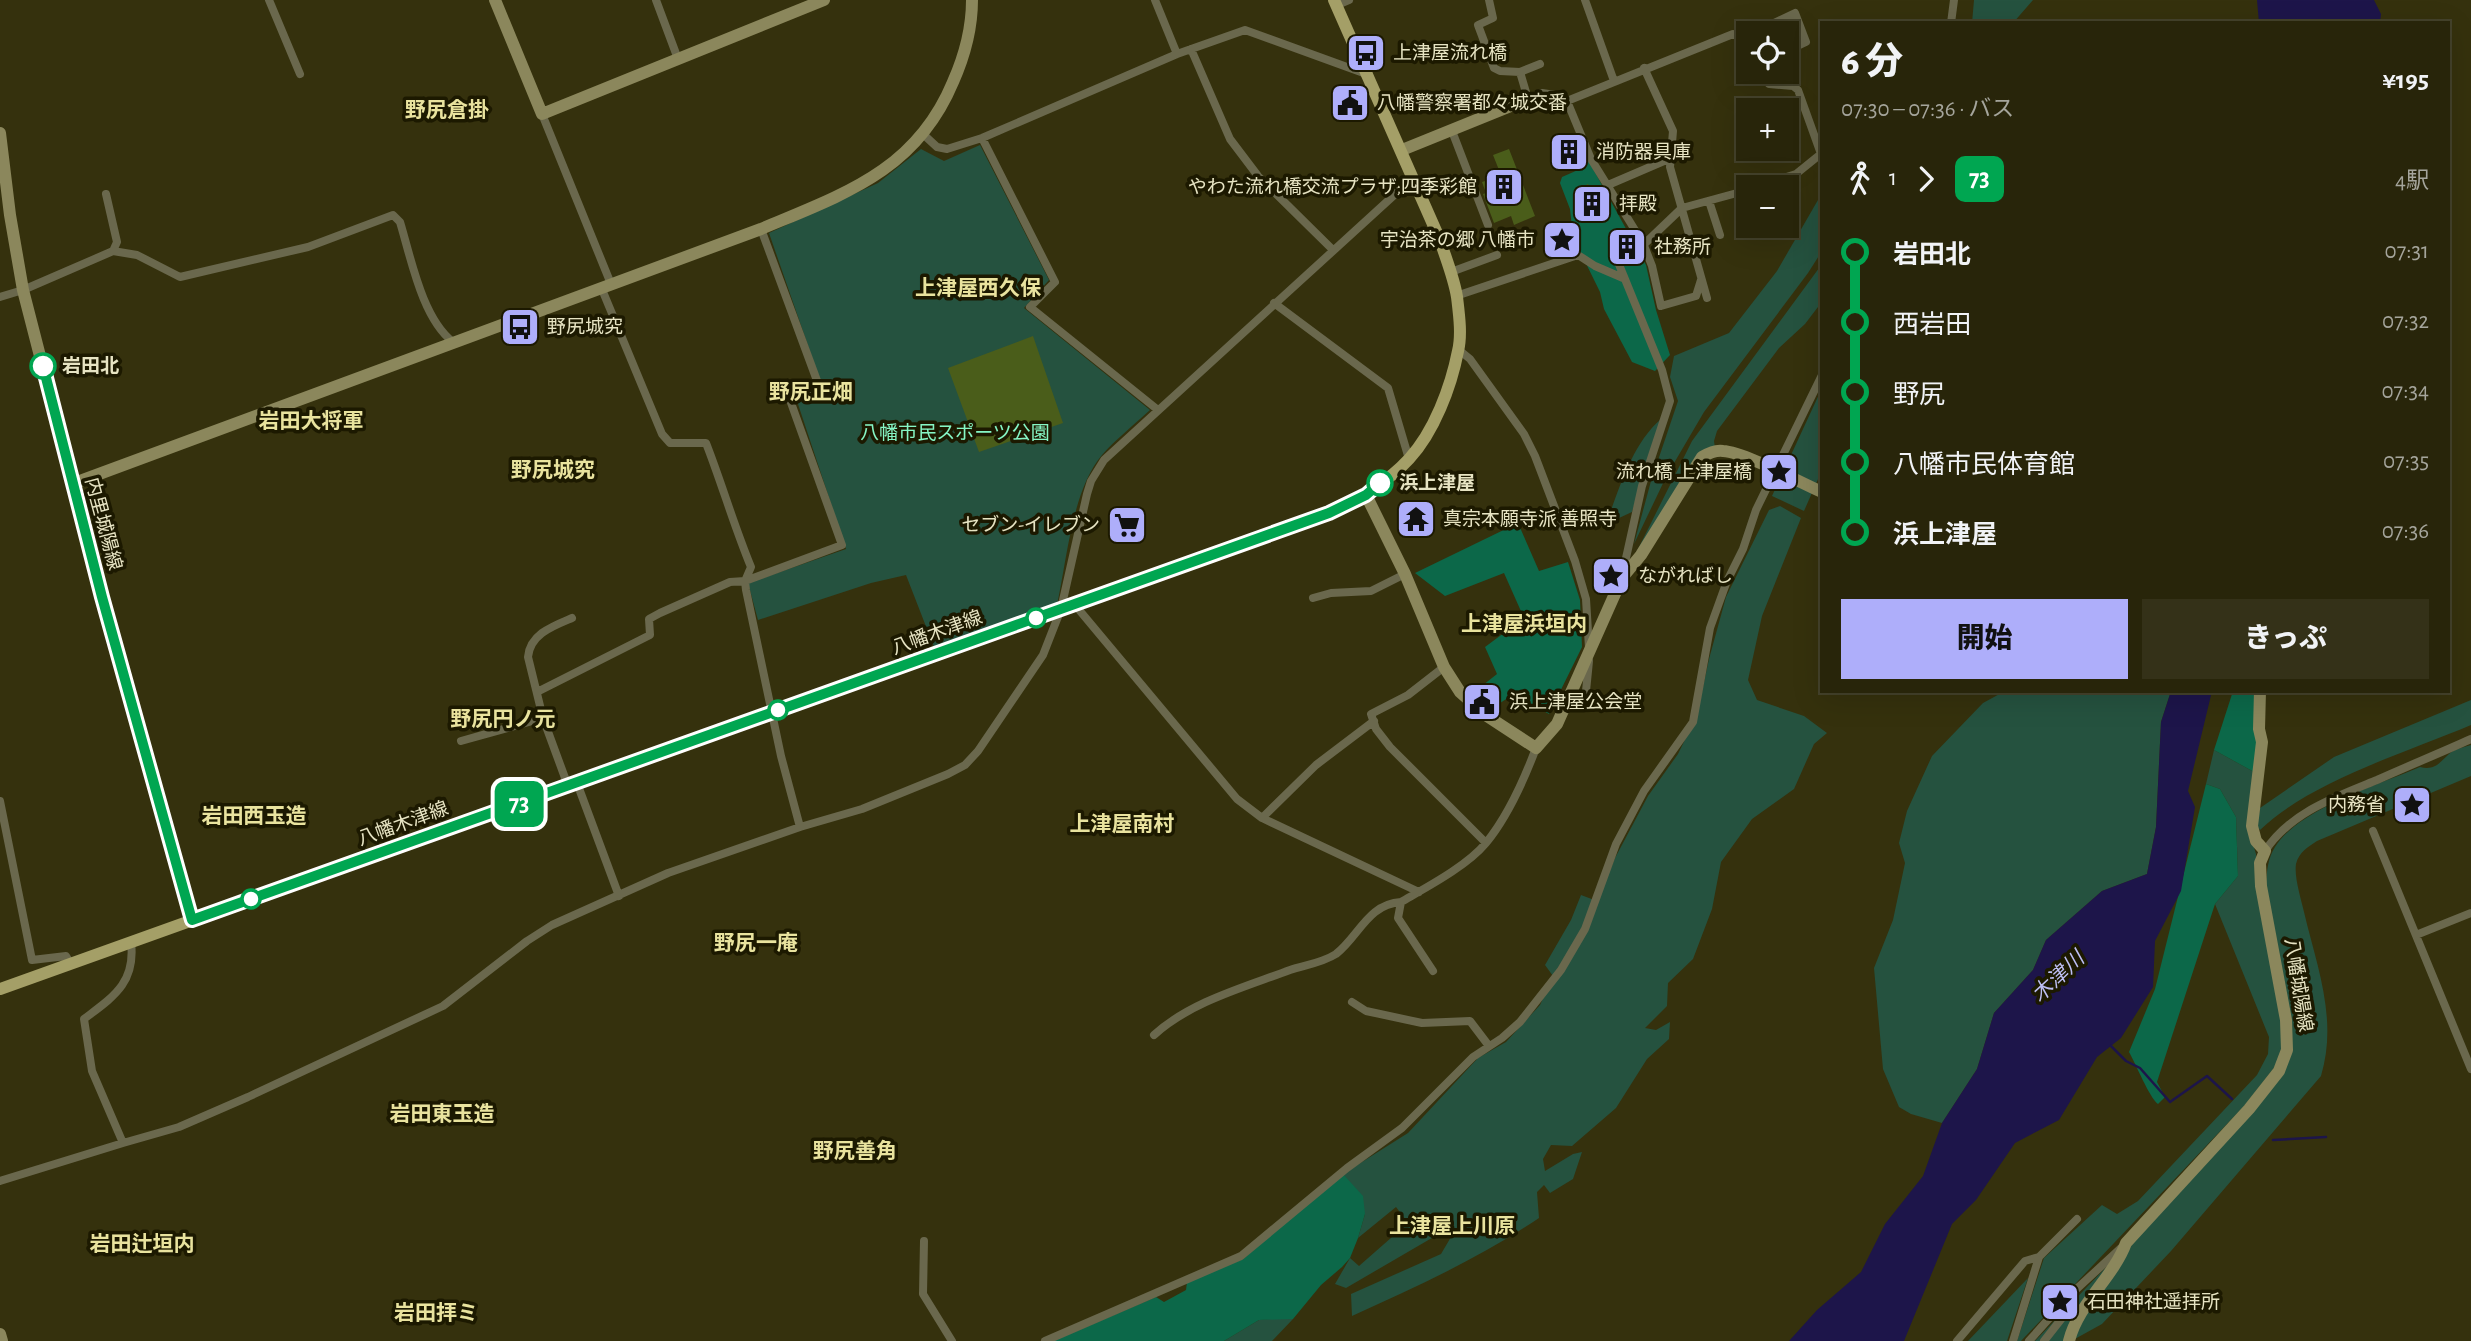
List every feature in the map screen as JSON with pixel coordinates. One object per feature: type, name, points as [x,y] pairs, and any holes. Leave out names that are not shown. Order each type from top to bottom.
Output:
[{"type":"main road","points":[[495,0],[542,114],[821,1]]},
{"type":"main road","points":[[72,484],[761,229],[822,203],[883,172],[924,135],[946,100],[961,64],[972,26],[972,0]]},
{"type":"main road","name":"八幡木津線","points":[[0,989],[1075,605],[1329,513],[1366,495],[1409,459],[1427,434],[1440,408],[1459,350],[1456,296],[1451,272],[1340,2]]},
{"type":"main road","points":[[1402,150],[1528,99]]},
{"type":"main road","name":"内里城陽線","points":[[0,134],[23,290],[72,484],[192,920]]},
{"type":"main road","points":[[1366,495],[1405,574],[1444,667],[1460,692],[1487,716],[1536,748],[1557,724],[1622,578],[1641,555],[1702,457],[1723,450],[1738,454],[1820,491]]},
{"type":"main road","name":"八幡城陽線","points":[[2069,1341],[2077,1322],[2121,1256],[2126,1243],[2249,1108],[2279,1071],[2287,1050],[2286,1020],[2261,886],[2260,863],[2265,851],[2256,841],[2252,826],[2263,742],[2259,729],[2260,693]]},
{"type":"main road","points":[[0,1334],[2,1341]]},
{"type":"street","points":[[269,0],[300,74]]},
{"type":"street","points":[[656,0],[678,59]]},
{"type":"street","points":[[1155,0],[1177,54]]},
{"type":"street","points":[[1489,0],[1493,18],[1478,25],[1494,68],[1520,72],[1540,64]]},
{"type":"street","points":[[1585,0],[1614,81]]},
{"type":"street","points":[[1951,21],[1954,0]]},
{"type":"street","points":[[1778,21],[1795,13],[1798,21]]},
{"type":"street","points":[[1799,24],[1806,42],[1799,45]]},
{"type":"street","points":[[924,135],[937,147],[947,149],[982,138],[1177,54],[1245,30],[1368,75]]},
{"type":"street","points":[[1567,101],[1644,68],[1736,34]]},
{"type":"street","points":[[1191,49],[1230,139],[1258,176],[1333,250]]},
{"type":"street","points":[[1644,68],[1673,131],[1670,167],[1707,298]]},
{"type":"street","points":[[1520,72],[1528,99],[1542,93],[1555,94],[1567,101],[1581,139],[1626,220],[1643,243],[1652,266],[1661,306],[1696,296],[1701,280]]},
{"type":"street","points":[[1769,84],[1793,86],[1798,90],[1820,151]]},
{"type":"street","points":[[542,114],[662,434],[670,443],[706,443],[732,521],[751,567],[745,581],[771,712],[800,827]]},
{"type":"street","points":[[1452,131],[1488,225]]},
{"type":"street","points":[[982,138],[1055,282],[1030,307],[1158,410]]},
{"type":"street","points":[[1793,175],[1820,155]]},
{"type":"street","points":[[1608,185],[1671,158]]},
{"type":"street","points":[[0,1181],[179,1127],[237,1102],[443,1006],[527,940],[552,925],[668,873],[862,808],[965,765],[978,751],[1043,655],[1060,609],[1091,481],[1104,460],[1414,177]]},
{"type":"street","points":[[106,194],[117,242],[113,251]]},
{"type":"street","points":[[1622,578],[1642,486],[1670,401],[1662,370],[1618,261],[1638,250],[1682,208],[1736,194]]},
{"type":"street","points":[[1709,201],[1720,235]]},
{"type":"street","points":[[0,297],[23,290],[113,251],[137,255],[180,277],[309,247],[393,215],[400,222],[420,286],[436,325],[453,342]]},
{"type":"street","points":[[537,692],[650,635],[649,619],[660,613],[730,582],[745,581],[842,545],[790,400],[819,386],[761,229]]},
{"type":"street","points":[[1451,272],[1497,255]]},
{"type":"street","points":[[1456,296],[1578,255],[1595,267],[1623,278]]},
{"type":"street","points":[[1274,303],[1388,388],[1409,459]]},
{"type":"street","points":[[1459,350],[1470,359],[1524,434],[1535,456],[1586,599],[1589,648],[1586,691],[1589,706]]},
{"type":"street","points":[[1045,1341],[1241,1256],[1347,1167],[1402,1128],[1473,1057],[1520,1022],[1562,970],[1585,929],[1622,833],[1644,791],[1693,722],[1710,628],[1756,510],[1778,473],[1820,379]]},
{"type":"street","points":[[1313,598],[1331,593],[1371,592],[1405,574]]},
{"type":"street","points":[[1075,605],[1237,799],[1262,818],[1419,892]]},
{"type":"street","points":[[572,618],[544,630],[528,649],[528,657],[543,718],[619,896]]},
{"type":"street","points":[[1444,667],[1408,695],[1371,714],[1376,729],[1390,747],[1486,843]]},
{"type":"street","points":[[461,741],[543,718]]},
{"type":"street","points":[[1262,818],[1316,765],[1374,721]]},
{"type":"street","points":[[2265,851],[2273,838],[2300,815],[2471,739]]},
{"type":"street","points":[[1154,1035],[1166,1024],[1209,1002],[1336,953],[1378,908],[1401,902],[1473,856],[1486,843],[1522,783],[1536,748]]},
{"type":"street","points":[[0,801],[32,960],[66,956],[71,964]]},
{"type":"street","points":[[2373,831],[2471,1069]]},
{"type":"street","points":[[1401,902],[1398,918],[1433,971]]},
{"type":"street","points":[[2416,935],[2471,913]]},
{"type":"street","points":[[123,1143],[92,1071],[84,1019],[119,993],[125,985],[131,942]]},
{"type":"street","points":[[1352,1002],[1366,1011],[1422,1023],[1470,1021],[1489,1046]]},
{"type":"street","points":[[2013,1341],[2039,1257],[2077,1219]]},
{"type":"street","points":[[924,1241],[923,1294],[952,1341]]},
{"type":"street","points":[[2029,1341],[2070,1295],[2126,1243]]},
{"type":"street","points":[[1957,1341],[2025,1261],[2039,1257]]},
{"type":"street","points":[[2044,1341],[2066,1313],[2070,1295]]},
{"type":"green space","points":[[1974,0],[2033,0],[2015,21],[1972,21]]},
{"type":"green space","name":"八幡市民スポーツ公園","points":[[980,145],[1049,280],[1024,308],[1150,410],[1107,449],[1092,470],[1077,506],[1057,605],[934,647],[906,575],[871,583],[758,620],[748,583],[846,549],[797,401],[823,389],[769,233],[878,183],[921,149],[944,161]]},
{"type":"green space","points":[[1581,147],[1646,265],[1670,355],[1655,371],[1632,362],[1604,309],[1600,292],[1573,237],[1570,209],[1560,183],[1562,177],[1587,166],[1577,149]]},
{"type":"green space","points":[[1820,196],[1820,254],[1704,412],[1667,475],[1634,544],[1651,481],[1678,401],[1670,377],[1674,356],[1729,333],[1777,271],[1796,238],[1799,238],[1799,233]]},
{"type":"green space","points":[[1820,267],[1820,304],[1805,324],[1779,348],[1717,431],[1715,448],[1632,561],[1692,441]]},
{"type":"green space","points":[[1820,392],[1820,475],[1804,511],[1772,496]]},
{"type":"green space","points":[[1661,419],[1632,512],[1606,524],[1634,454]]},
{"type":"green space","points":[[1780,506],[1801,518],[1762,616],[1748,680],[1757,700],[1804,716],[1827,733],[1814,744],[1794,789],[1752,819],[1721,862],[1712,909],[1693,959],[1668,983],[1667,1006],[1645,1028],[1656,1030],[1670,1022],[1669,1039],[1647,1059],[1616,1108],[1572,1146],[1551,1145],[1543,1159],[1545,1171],[1573,1154],[1582,1152],[1573,1179],[1550,1193],[1544,1185],[1537,1192],[1539,1218],[1471,1259],[1352,1316],[1351,1294],[1441,1254],[1451,1237],[1437,1235],[1346,1288],[1335,1284],[1350,1258],[1359,1266],[1408,1223],[1396,1207],[1358,1238],[1365,1214],[1343,1174],[1408,1133],[1478,1058],[1506,1042],[1540,1005],[1553,976],[1545,965],[1571,920],[1581,895],[1597,901],[1615,858],[1648,796],[1678,754],[1697,715],[1726,597],[1769,510]]},
{"type":"green space","points":[[1518,523],[1539,571],[1568,562],[1580,600],[1582,647],[1549,714],[1514,694],[1497,705],[1478,689],[1497,674],[1485,647],[1524,618],[1504,573],[1445,596],[1415,573]]},
{"type":"green space","points":[[2001,693],[2170,693],[2161,722],[2156,827],[2147,874],[2102,891],[2046,940],[2033,970],[1994,1013],[1977,1069],[1942,1123],[1911,1114],[1899,1107],[1883,1069],[1874,968],[1893,920],[1905,863],[1899,843],[1907,811],[1932,756],[1983,703]]},
{"type":"green space","points":[[2232,693],[2255,693],[2260,743],[2254,772],[2214,750]]},
{"type":"green space","points":[[2471,700],[2471,725],[2332,783],[2305,797],[2260,830],[2257,826],[2260,808],[2334,757]]},
{"type":"green space","points":[[2471,745],[2471,776],[2317,841],[2299,856],[2296,864],[2297,881],[2320,973],[2327,1014],[2326,1055],[2321,1076],[2171,1251],[2102,1324],[2073,1340],[2086,1312],[2144,1227],[2250,1112],[2291,1044],[2266,883],[2269,860],[2275,847],[2287,833],[2321,809],[2420,767],[2433,767],[2454,751]]},
{"type":"green space","points":[[2214,750],[2254,772],[2249,831],[2256,854],[2257,886],[2284,1039],[2277,1064],[2245,1105],[2021,1341],[2017,1341],[2044,1258],[2102,1205],[2117,1214],[2138,1201],[2257,1075],[2268,1054],[2269,1037],[2215,904],[2238,876],[2236,817],[2220,789],[2206,784]]},
{"type":"green space","points":[[2206,784],[2220,789],[2236,817],[2238,876],[2215,904],[2157,1082],[2165,1097],[2158,1104],[2129,1052],[2155,989]]},
{"type":"green space","points":[[1343,1174],[1363,1196],[1365,1214],[1358,1238],[1350,1258],[1321,1285],[1293,1319],[1259,1320],[1224,1341],[1053,1341],[1156,1297],[1164,1302],[1186,1290],[1187,1282],[1243,1259]]},
{"type":"green space","points":[[2112,1261],[2065,1341],[2035,1341]]},
{"type":"green space","points":[[2028,1278],[2007,1341],[1968,1341]]},
{"type":"green space","points":[[1289,1317],[1293,1319],[1272,1341],[1224,1341],[1259,1320]]},
{"type":"water","points":[[2257,0],[2374,0],[2381,14],[2380,21],[2259,21]]},
{"type":"water","name":"木津川","points":[[2170,693],[2212,693],[2188,791],[2195,807],[2181,891],[2155,941],[2153,987],[2121,1038],[2097,1057],[2059,1120],[2015,1143],[1976,1200],[1952,1224],[1904,1341],[1789,1341],[1817,1310],[1861,1272],[1885,1224],[1923,1176],[1942,1123],[1977,1069],[1994,1013],[2033,970],[2046,940],[2102,891],[2147,874],[2156,827],[2161,722]]},
{"type":"building","name":"やわた流れ橋交流プラザ;四季彩館","points":[[1509,149],[1535,216],[1514,225],[1511,216],[1494,223],[1483,194],[1486,193],[1482,182],[1494,178],[1492,172],[1499,170],[1493,155]]},
{"type":"building","points":[[1588,184],[1600,207],[1588,212],[1580,188]]},
{"type":"building","points":[[1033,336],[1063,423],[979,452],[948,368]]},
{"type":"building","name":"セブン-イレブン","points":[[1137,513],[1142,527],[1116,537],[1111,523]]},
{"type":"waterway","points":[[2111,1046],[2126,1061],[2140,1068],[2170,1102],[2207,1076],[2232,1099]]},
{"type":"waterway","points":[[2273,1140],[2326,1137]]},
{"type":"bus line","name":"73","points":[[43,366],[102,597],[192,920],[1329,513],[1366,495],[1380,483]]},
{"type":"place","name":"上津屋流れ橋","points":[[1366,53]]},
{"type":"place","name":"八幡警察署都々城交番","points":[[1350,103]]},
{"type":"place","name":"消防器具庫","points":[[1569,152]]},
{"type":"place","name":"やわた流れ橋交流プラザ;四季彩館","points":[[1504,187]]},
{"type":"place","name":"拝殿","points":[[1592,204]]},
{"type":"place","name":"宇治茶の郷 八幡市","points":[[1562,240]]},
{"type":"place","name":"社務所","points":[[1627,247]]},
{"type":"place","name":"野尻城究","points":[[520,327]]},
{"type":"place","name":"岩田北","points":[[43,366]]},
{"type":"place","name":"流れ橋 上津屋橋","points":[[1779,472]]},
{"type":"place","name":"浜上津屋","points":[[1380,483]]},
{"type":"place","name":"真宗本願寺派 善照寺","points":[[1416,519]]},
{"type":"place","name":"セブン-イレブン","points":[[1127,525]]},
{"type":"place","name":"ながればし","points":[[1611,576]]},
{"type":"place","name":"浜上津屋公会堂","points":[[1482,702]]},
{"type":"place","name":"内務省","points":[[2412,805]]},
{"type":"place","name":"石田神社遥拝所","points":[[2060,1302]]},
{"type":"district","name":"野尻倉掛","points":[[447,110]]},
{"type":"district","name":"上津屋西久保","points":[[978,288]]},
{"type":"district","name":"野尻正畑","points":[[811,392]]},
{"type":"district","name":"岩田大将軍","points":[[311,421]]},
{"type":"district","name":"野尻城究","points":[[553,470]]},
{"type":"district","name":"上津屋浜垣内","points":[[1524,624]]},
{"type":"district","name":"野尻円ノ元","points":[[503,719]]},
{"type":"district","name":"岩田西玉造","points":[[254,816]]},
{"type":"district","name":"上津屋南村","points":[[1122,824]]},
{"type":"district","name":"野尻一庵","points":[[756,943]]},
{"type":"district","name":"岩田東玉造","points":[[442,1114]]},
{"type":"district","name":"野尻善角","points":[[855,1151]]},
{"type":"district","name":"上津屋上川原","points":[[1452,1226]]},
{"type":"district","name":"岩田辻垣内","points":[[142,1244]]},
{"type":"district","name":"岩田拝ミ","points":[[436,1313]]}]
